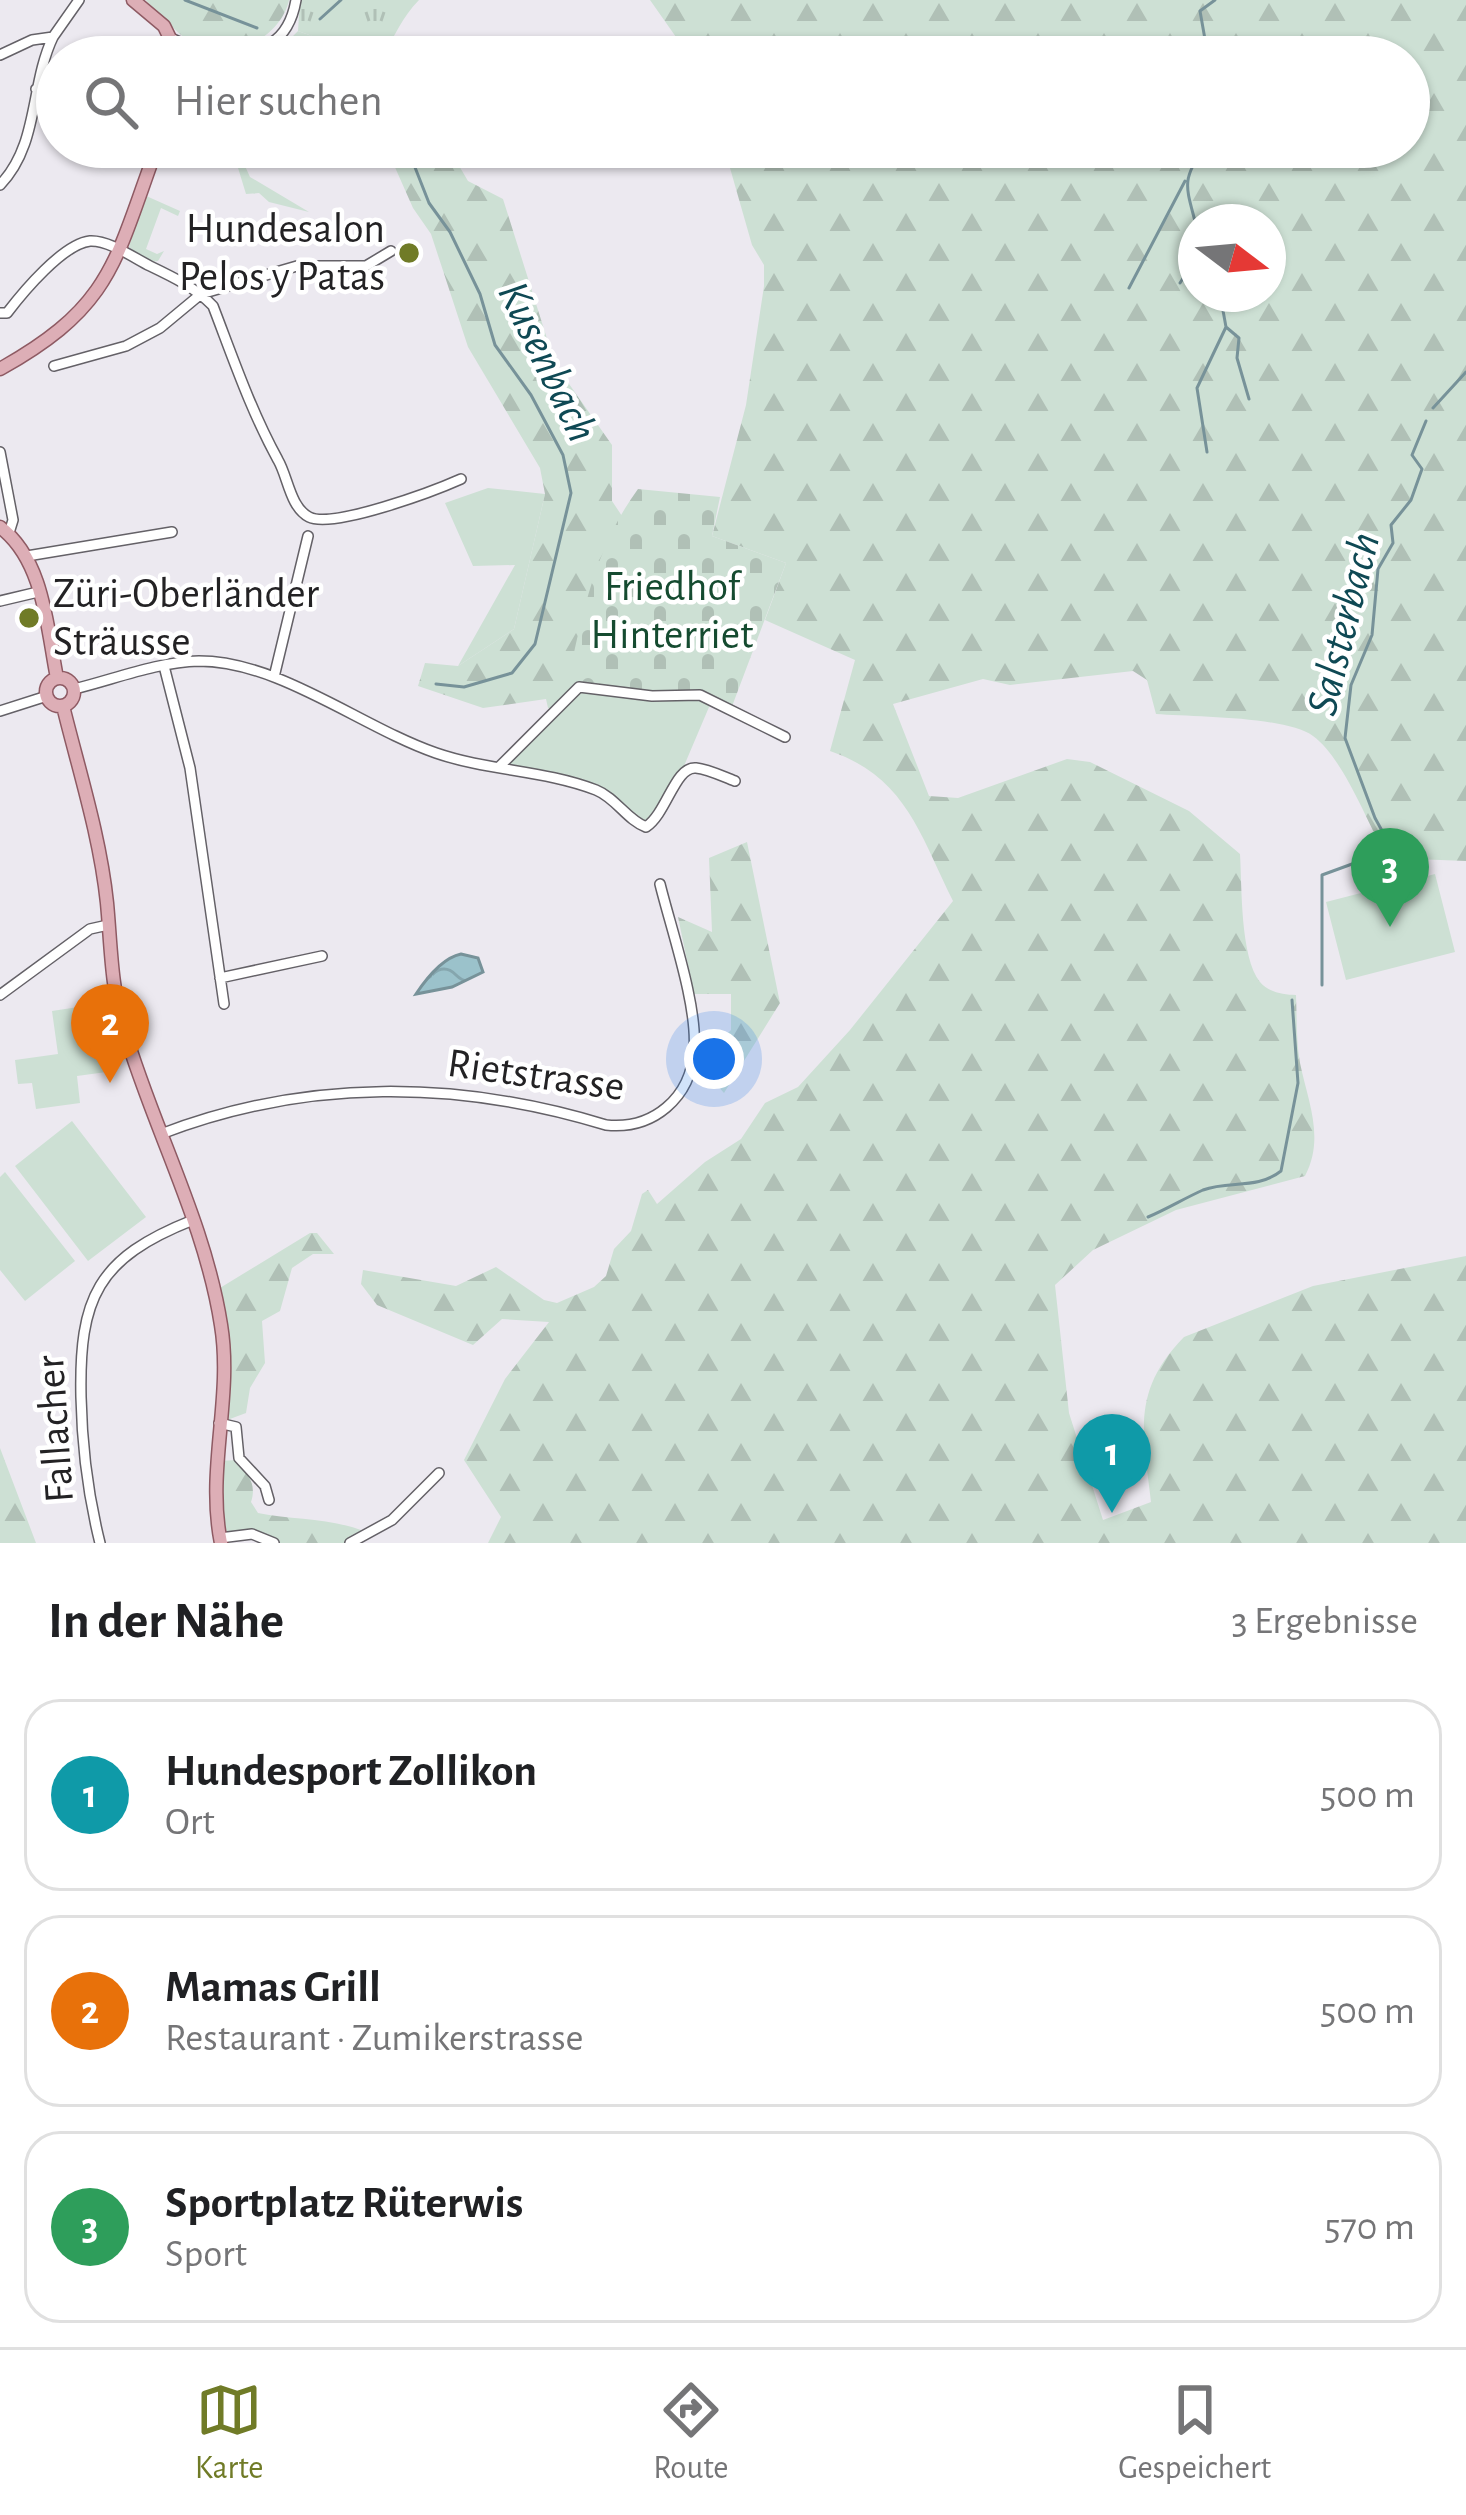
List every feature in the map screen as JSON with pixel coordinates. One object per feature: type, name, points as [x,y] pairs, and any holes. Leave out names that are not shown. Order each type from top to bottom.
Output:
[{"type":"main road","points":[[133,0],[171,36]]},
{"type":"main road","points":[[0,369],[74,321],[100,289],[149,168]]},
{"type":"main road","points":[[4,530],[27,556],[57,678]]},
{"type":"main road","points":[[57,678],[68,680],[74,688],[72,700],[63,706],[53,704],[47,696],[48,685],[57,678]]},
{"type":"main road","points":[[63,706],[99,856],[111,970],[124,1029],[193,1220],[220,1320],[224,1384],[215,1514],[220,1540]]},
{"type":"street","points":[[54,36],[79,0]]},
{"type":"street","points":[[281,36],[296,0]]},
{"type":"street","points":[[0,55],[36,39]]},
{"type":"street","points":[[0,185],[23,150],[36,89]]},
{"type":"street","points":[[0,313],[7,314],[37,277],[86,241],[119,250],[201,294],[213,306],[262,435],[299,509],[310,518],[351,514],[461,479]]},
{"type":"street","points":[[54,367],[126,346],[160,328],[201,294],[297,266],[365,266],[391,250]]},
{"type":"street","points":[[0,452],[13,520],[4,530]]},
{"type":"street","points":[[27,556],[172,532]]},
{"type":"street","points":[[274,677],[308,536]]},
{"type":"street","points":[[0,601],[38,592]]},
{"type":"street","points":[[74,688],[200,661],[274,677],[392,736],[474,765],[575,782],[605,794],[646,827],[661,816],[677,778],[687,769],[735,781]]},
{"type":"street","points":[[164,666],[190,768],[224,1004]]},
{"type":"street","points":[[499,767],[579,687],[652,696],[700,695],[785,737]]},
{"type":"street","points":[[0,711],[47,696]]},
{"type":"street","name":"Rietstrasse","points":[[161,1134],[261,1103],[391,1089],[514,1102],[605,1125],[622,1127],[647,1120],[678,1096],[694,1050],[691,1014],[660,884]]},
{"type":"street","points":[[0,995],[90,928],[108,925]]},
{"type":"street","points":[[220,978],[322,956]]},
{"type":"street","name":"Fallacher","points":[[100,1543],[82,1424],[83,1324],[91,1300],[126,1256],[193,1220]]},
{"type":"street","points":[[219,1423],[236,1427],[238,1458],[265,1486],[269,1500]]},
{"type":"street","points":[[350,1543],[392,1520],[439,1473]]},
{"type":"street","points":[[220,1540],[252,1534],[274,1543]]},
{"type":"green space","points":[[146,0],[289,0],[264,36],[183,36]]},
{"type":"green space","points":[[300,0],[419,0],[394,36],[312,36],[298,31]]},
{"type":"green space","points":[[650,0],[1466,0],[1466,861],[1363,857],[1382,848],[1343,772],[1313,736],[1261,721],[1156,714],[1147,680],[1133,671],[1010,685],[983,679],[893,704],[929,796],[958,798],[1067,759],[1090,762],[1189,811],[1240,854],[1245,939],[1253,971],[1267,988],[1296,995],[1299,1055],[1314,1134],[1305,1176],[1176,1210],[1093,1250],[1055,1285],[1069,1413],[1103,1520],[1151,1502],[1144,1434],[1148,1395],[1155,1376],[1184,1337],[1313,1286],[1466,1256],[1466,1543],[488,1543],[501,1517],[464,1460],[505,1379],[549,1322],[502,1319],[473,1345],[377,1305],[361,1284],[363,1270],[456,1286],[496,1267],[544,1300],[557,1303],[594,1287],[606,1276],[614,1249],[631,1231],[642,1194],[648,1190],[657,1204],[705,1162],[741,1139],[765,1103],[798,1087],[953,901],[920,831],[894,792],[856,762],[830,751],[855,660],[765,620],[786,563],[712,536],[746,405],[764,265],[752,245],[730,168],[1430,168],[1430,36],[675,36]]},
{"type":"green space","points":[[238,168],[246,168],[250,177],[309,212],[269,202],[259,193],[246,194]]},
{"type":"green space","points":[[395,168],[460,168],[468,181],[503,199],[555,364],[612,445],[612,501],[638,540],[584,686],[555,709],[548,708],[546,699],[483,708],[418,686],[425,663],[458,666],[514,629],[545,494],[540,468],[468,347],[431,234]]},
{"type":"green space","points":[[144,195],[180,211],[178,216],[161,208],[146,249],[157,254],[164,251],[158,261],[150,262],[129,247]]},
{"type":"green space","points":[[488,488],[545,494],[514,629],[458,666],[515,565],[473,566],[445,503]]},
{"type":"green space","name":"Friedhof Hinterriet","points":[[638,489],[720,497],[712,536],[786,563],[731,709],[700,695],[652,696],[584,686],[570,692],[568,682],[593,581],[611,534]]},
{"type":"green space","points":[[579,687],[712,700],[681,773],[646,827],[605,794],[499,767]]},
{"type":"green space","points":[[747,842],[780,1003],[724,1093],[697,1063],[731,1030],[731,994],[694,994],[678,917],[712,932],[709,858]]},
{"type":"green space","points":[[1435,874],[1455,952],[1346,980],[1326,902]]},
{"type":"green space","points":[[98,1004],[104,1047],[111,1047],[114,1071],[77,1076],[80,1103],[36,1109],[32,1083],[18,1084],[15,1060],[58,1054],[52,1011]]},
{"type":"green space","points":[[72,1121],[146,1217],[88,1261],[15,1166]]},
{"type":"green space","points":[[5,1172],[75,1261],[25,1301],[0,1270],[0,1177]]},
{"type":"green space","points":[[317,1233],[334,1254],[313,1254],[292,1268],[280,1311],[262,1321],[265,1363],[250,1388],[246,1413],[219,1423],[225,1384],[215,1291]]},
{"type":"green space","points":[[0,1448],[36,1543],[0,1543]]},
{"type":"green space","points":[[237,1460],[250,1479],[251,1502],[258,1513],[366,1532],[359,1543],[220,1538],[219,1461]]},
{"type":"water","points":[[461,954],[478,958],[483,972],[452,987],[416,994],[441,964]]},
{"type":"waterway","name":"Kusenbach","points":[[185,0],[257,28]]},
{"type":"waterway","points":[[320,19],[341,0]]},
{"type":"waterway","name":"Salsterbach","points":[[1204,36],[1200,11],[1215,0]]},
{"type":"waterway","name":"Kusenbach","points":[[415,168],[429,203],[450,232],[480,294],[495,345],[531,395],[563,455],[571,493],[535,644],[512,673],[464,687],[436,684]]},
{"type":"waterway","name":"Salsterbach","points":[[1191,204],[1192,168]]},
{"type":"waterway","points":[[1129,288],[1185,181]]},
{"type":"waterway","points":[[1223,312],[1226,327],[1239,338],[1237,358],[1249,399]]},
{"type":"waterway","points":[[1207,452],[1197,388],[1226,327]]},
{"type":"waterway","name":"Salsterbach","points":[[1433,408],[1466,372]]},
{"type":"waterway","name":"Salsterbach","points":[[1375,856],[1391,847],[1345,738],[1351,685],[1372,635],[1378,569],[1393,543],[1391,525],[1411,500],[1422,469],[1412,455],[1426,421]]},
{"type":"waterway","points":[[1322,985],[1322,875],[1363,860]]},
{"type":"waterway","points":[[1148,1217],[1203,1190],[1262,1181],[1281,1171],[1298,1083],[1292,1000]]},
{"type":"place","name":"Hundesalon Pelos y Patas","points":[[409,253]]},
{"type":"place","name":"Züri-Oberländer Sträusse","points":[[29,618]]},
{"type":"place","name":"Sportplatz Rüterwis","points":[[1390,927]]},
{"type":"place","name":"Mamas Grill","points":[[110,1083]]},
{"type":"place","name":"Hundesport Zollikon","points":[[1112,1513]]}]
